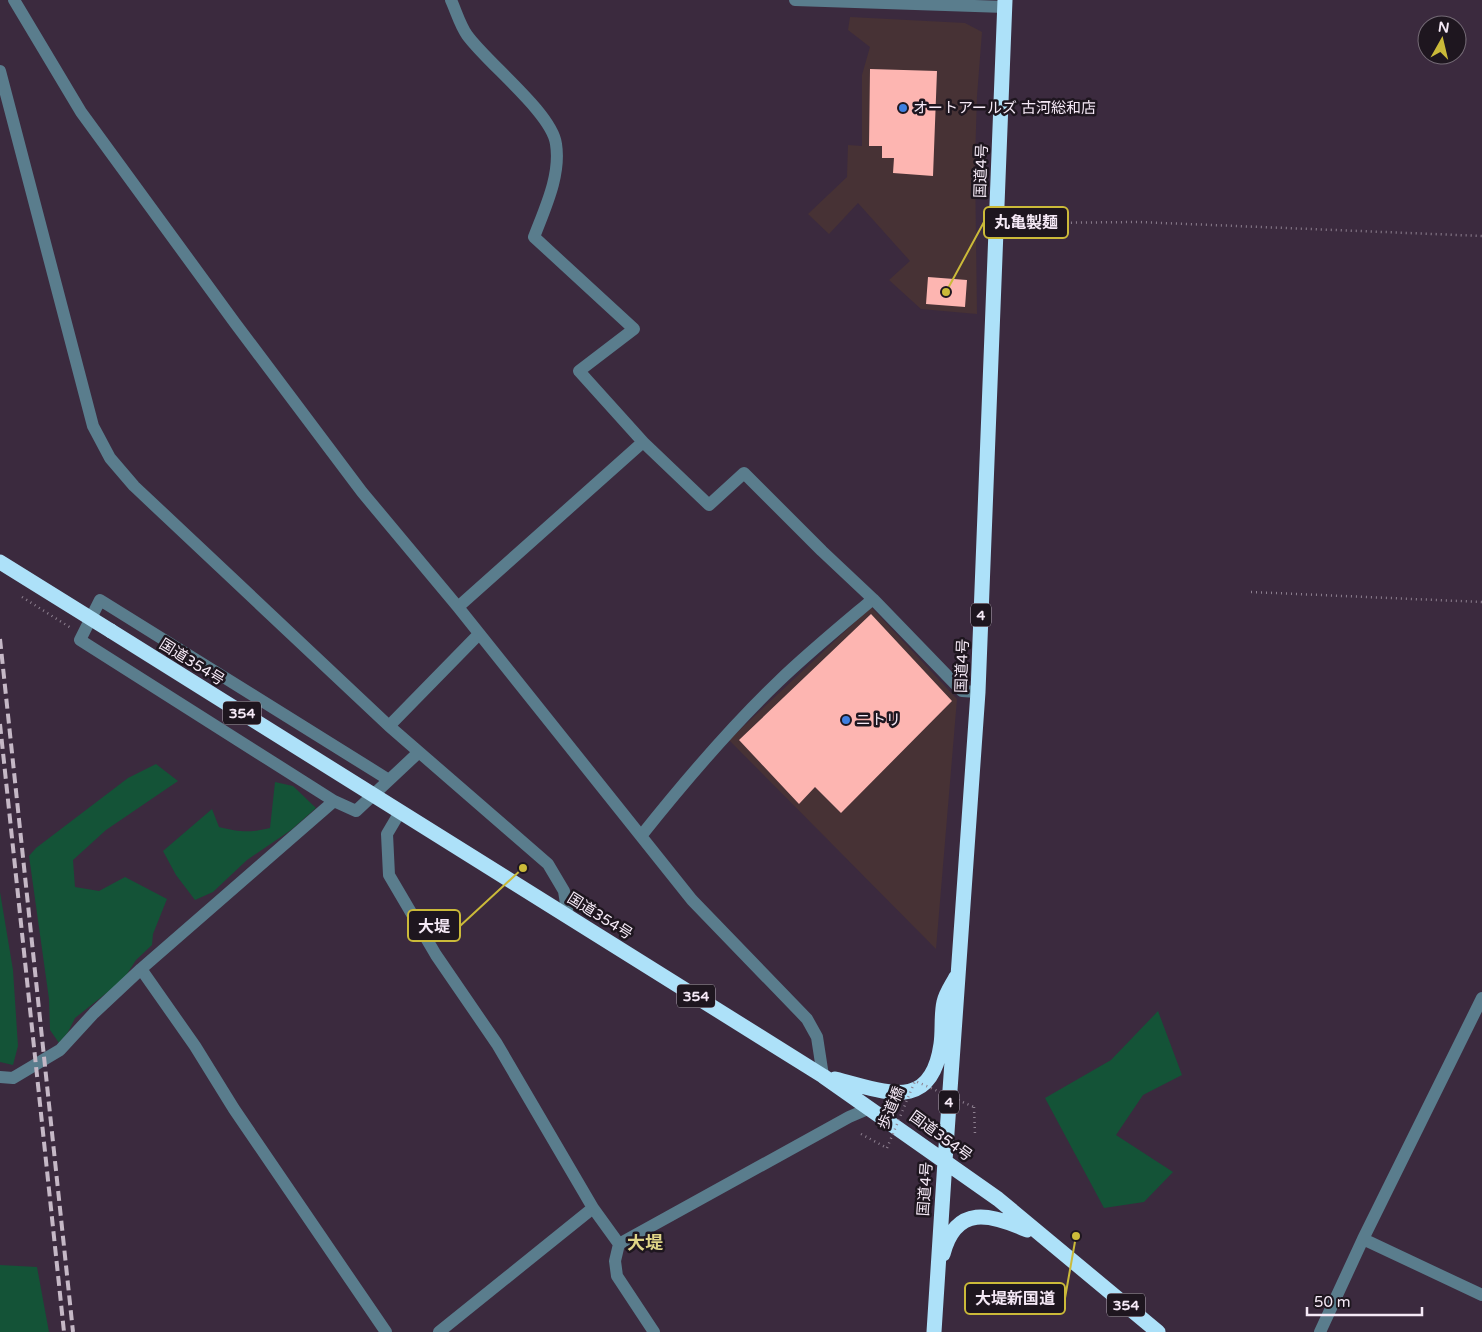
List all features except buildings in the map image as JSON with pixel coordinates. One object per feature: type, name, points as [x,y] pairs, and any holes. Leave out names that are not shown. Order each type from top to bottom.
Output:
[{"type":"highway","name":"国道4号","points":[[934,1332],[978,692],[1005,3]]},
{"type":"highway","name":"国道354号","points":[[0,562],[824,1076],[998,1199],[1158,1332]]},
{"type":"highway","points":[[824,1076],[891,1092],[914,1091],[922,1086],[930,1078],[936,1066],[941,1044],[944,1001],[959,971]]},
{"type":"highway","points":[[937,1274],[944,1247],[951,1233],[958,1224],[968,1218],[979,1216],[993,1217],[1045,1238]]},
{"type":"street","points":[[14,0],[82,112],[235,323],[362,492],[458,607],[692,900],[806,1018],[817,1038],[824,1076]]},
{"type":"street","points":[[451,0],[466,34],[546,121],[556,143],[557,162],[550,194],[534,237],[634,329],[579,371],[643,442],[709,505],[744,473],[873,599],[962,691],[978,692]]},
{"type":"street","points":[[795,0],[1005,3]]},
{"type":"street","points":[[0,71],[93,426],[110,458],[134,486],[389,726],[548,864],[564,890],[568,916]]},
{"type":"street","points":[[458,607],[643,442]]},
{"type":"street","points":[[641,836],[695,769],[733,727],[779,681],[873,599]]},
{"type":"street","points":[[389,780],[100,600],[80,640],[334,800],[356,811],[419,752]]},
{"type":"street","points":[[389,726],[479,634]]},
{"type":"street","points":[[0,1077],[13,1078],[60,1050],[94,1012],[141,969],[334,800]]},
{"type":"street","points":[[400,812],[387,834],[389,875],[436,955],[497,1044],[593,1208],[619,1244]]},
{"type":"street","points":[[141,969],[196,1046],[234,1109],[386,1332]]},
{"type":"street","points":[[1320,1332],[1363,1239],[1482,998]]},
{"type":"street","points":[[654,1332],[617,1276],[615,1261],[619,1244],[850,1117],[870,1108]]},
{"type":"street","points":[[439,1332],[593,1208]]},
{"type":"street","points":[[1363,1239],[1482,1295]]},
{"type":"path","points":[[997,220],[1038,223],[1138,222],[1482,236]]},
{"type":"path","points":[[1251,592],[1482,602]]},
{"type":"path","points":[[22,597],[61,622]]},
{"type":"path","name":"歩道橋","points":[[861,1134],[887,1148],[915,1082],[974,1107],[975,1134]]},
{"type":"shaded area","points":[[850,17],[965,23],[982,32],[977,96],[975,161],[977,314],[921,309],[889,280],[910,261],[858,203],[829,234],[808,214],[847,177],[848,145],[862,146],[862,75],[870,47],[848,30]]},
{"type":"shaded area","points":[[871,607],[957,699],[936,949],[729,740]]},
{"type":"green space","points":[[156,764],[178,781],[106,830],[73,860],[75,887],[99,891],[125,877],[167,899],[153,934],[152,945],[136,960],[127,974],[114,987],[75,1018],[68,1032],[59,1043],[50,1030],[49,999],[29,856],[36,848],[128,778]]},
{"type":"green space","points":[[275,782],[293,786],[316,808],[291,830],[247,860],[213,892],[195,900],[176,875],[163,851],[212,809],[219,827],[244,831],[270,828]]},
{"type":"green space","points":[[0,892],[13,970],[18,1046],[13,1065],[0,1062]]},
{"type":"green space","points":[[1158,1011],[1182,1075],[1143,1095],[1116,1135],[1173,1172],[1144,1202],[1104,1208],[1045,1098],[1111,1060]]},
{"type":"green space","points":[[0,1265],[37,1267],[49,1332],[0,1332]]},
{"type":"railway","points":[[0,639],[73,1332]]},
{"type":"railway","points":[[0,724],[64,1332]]},
{"type":"place","name":"オートアールズ 古河総和店","points":[[903,108]]},
{"type":"place","name":"丸亀製麺","points":[[946,292]]},
{"type":"place","name":"ニトリ","points":[[846,720]]},
{"type":"place","name":"大堤","points":[[523,868]]},
{"type":"place","name":"大堤新国道","points":[[1076,1236]]},
{"type":"district","name":"大堤","points":[[645,1243]]}]
